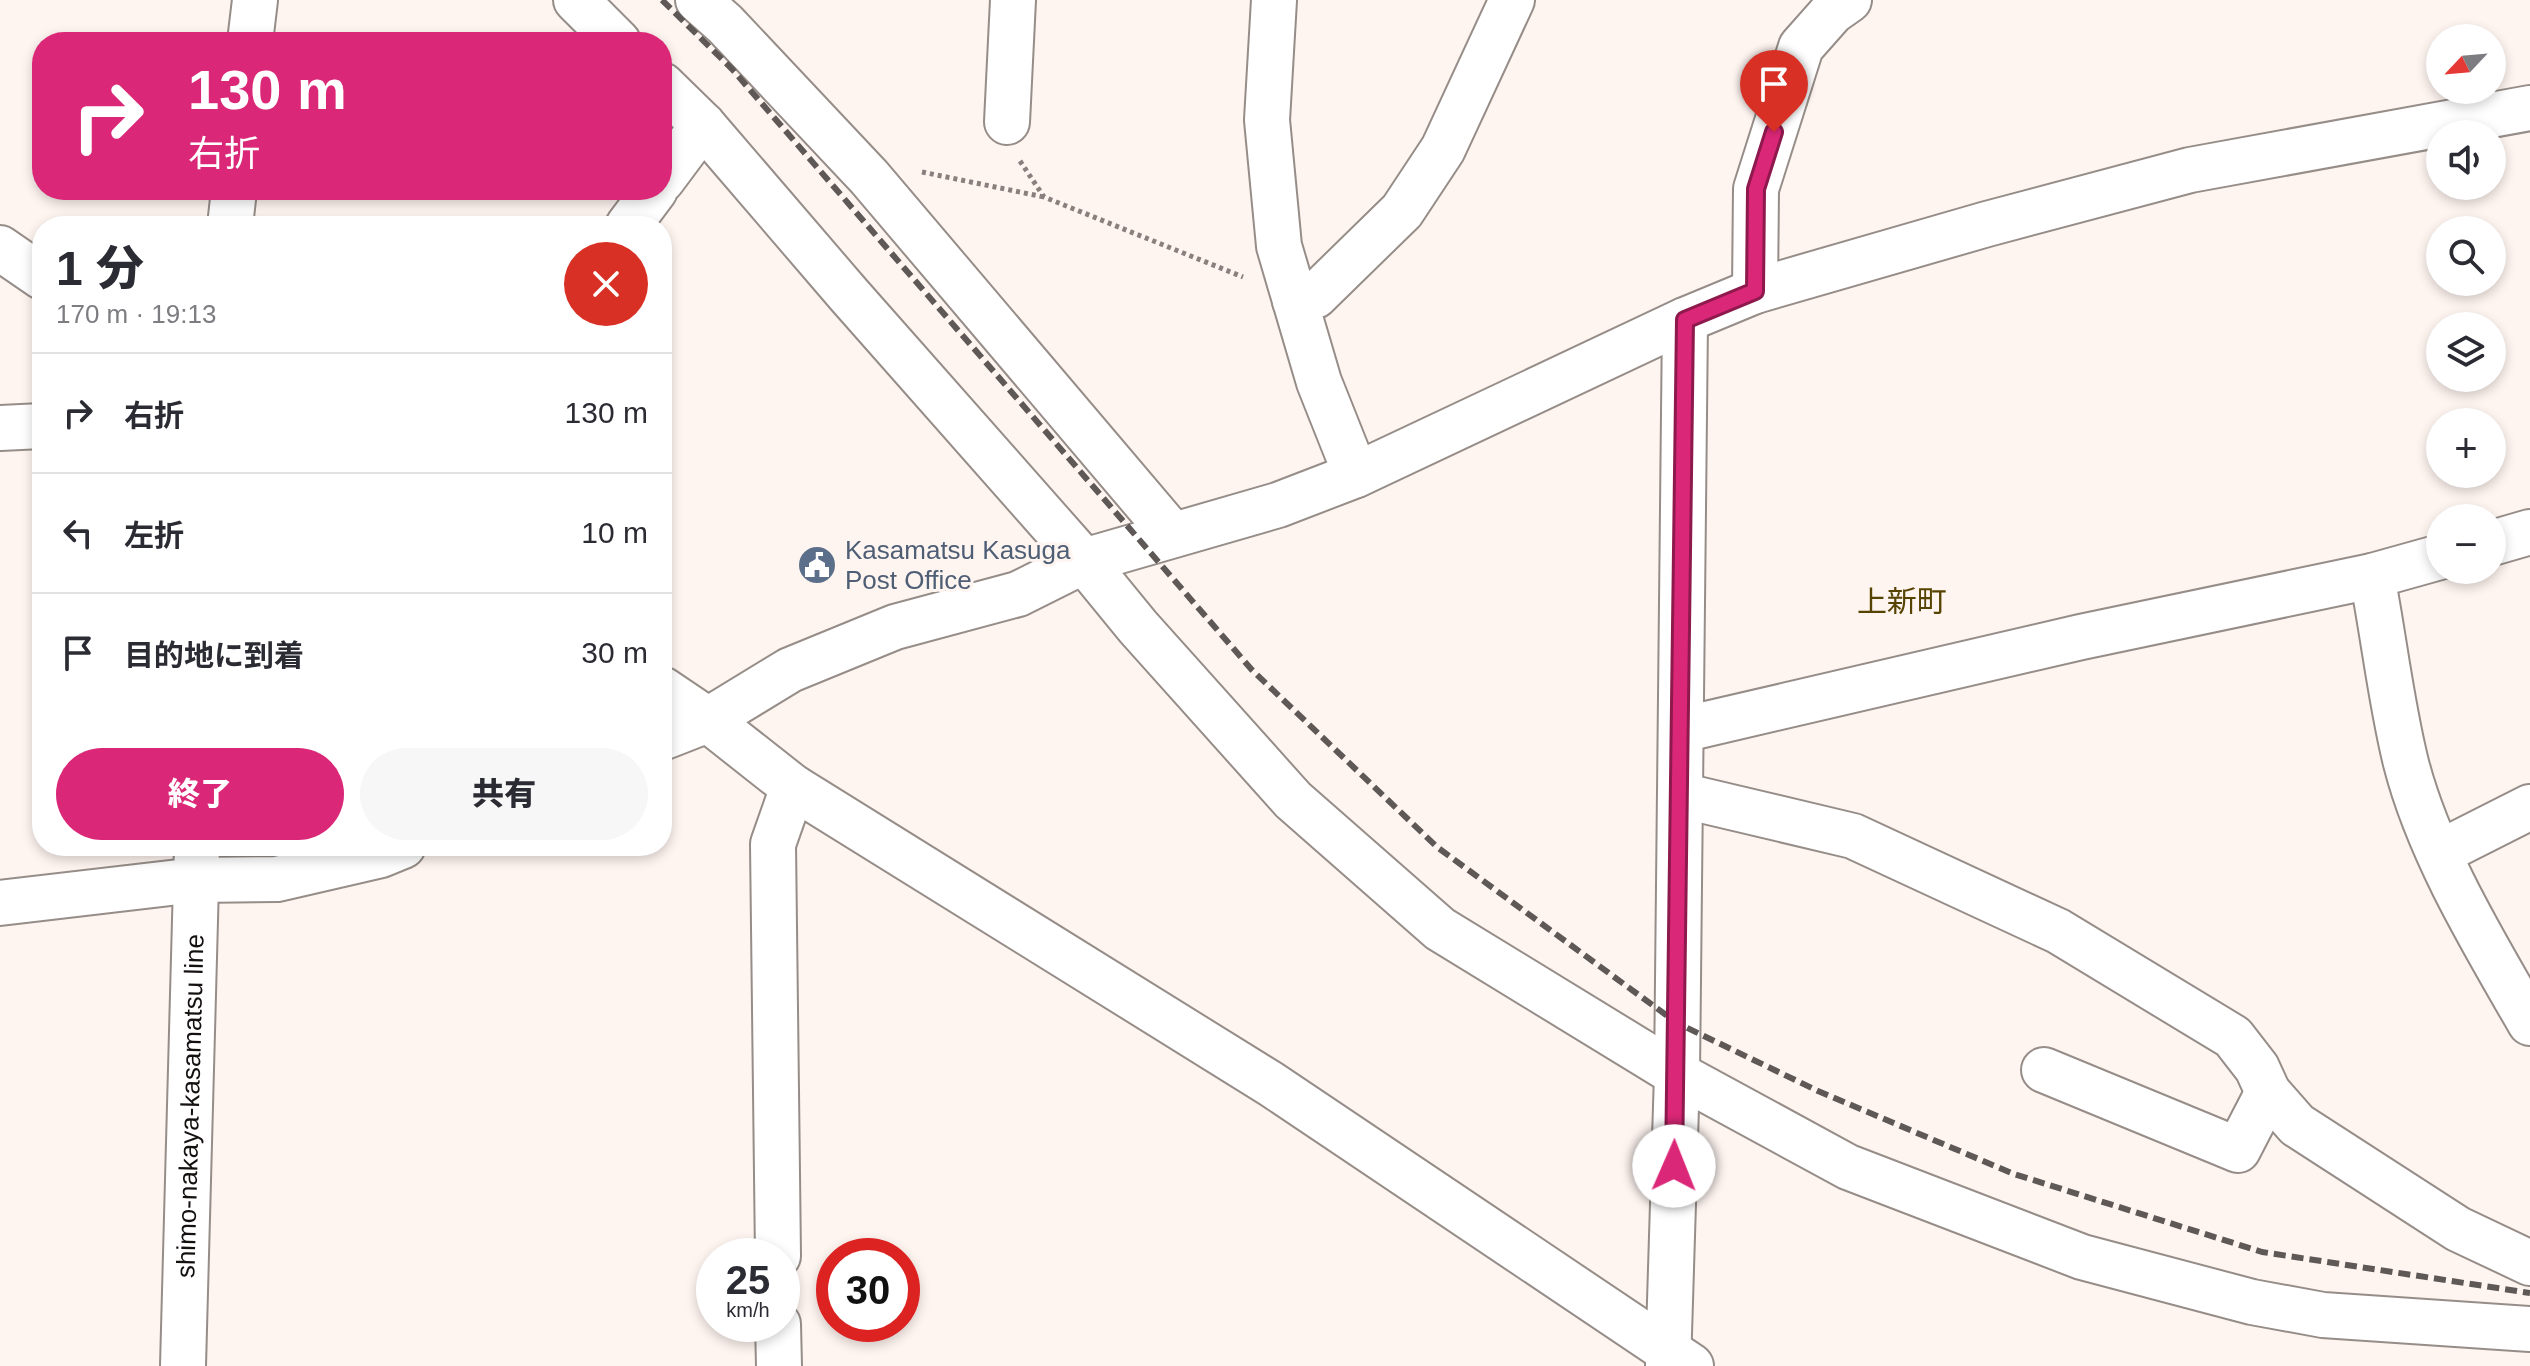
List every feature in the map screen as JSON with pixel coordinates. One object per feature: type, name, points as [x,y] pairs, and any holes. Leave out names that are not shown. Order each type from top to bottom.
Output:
[{"type":"street","points":[[251,32],[255,0]]},
{"type":"street","points":[[576,0],[608,32]]},
{"type":"street","points":[[698,0],[725,24],[851,158],[1172,534]]},
{"type":"street","points":[[1007,122],[1013,0]]},
{"type":"street","points":[[1274,0],[1267,120],[1279,246],[1319,382],[1356,475]]},
{"type":"street","points":[[1292,290],[1315,296],[1402,211],[1443,149],[1512,0]]},
{"type":"street","points":[[1755,291],[1756,189],[1801,47],[1832,12],[1849,0]]},
{"type":"street","points":[[672,95],[703,125],[1084,561],[1138,627],[1293,800],[1440,929],[1677,1074],[1848,1167],[2082,1257],[2252,1302],[2323,1315],[2530,1329]]},
{"type":"street","points":[[672,734],[708,720],[790,670],[895,627],[1018,594],[1084,561],[1278,505],[1356,475],[1685,320],[1755,291],[2190,170],[2530,108]]},
{"type":"street","points":[[672,167],[703,125]]},
{"type":"street","points":[[0,248],[32,270]]},
{"type":"street","points":[[1676,1361],[1685,320]]},
{"type":"street","points":[[0,428],[32,426]]},
{"type":"street","points":[[2506,539],[2530,532]]},
{"type":"street","points":[[1681,730],[2081,637],[2372,576],[2426,561]]},
{"type":"street","points":[[2372,576],[2406,764],[2439,853],[2530,1023]]},
{"type":"street","points":[[672,696],[793,787],[1271,1084],[1676,1361]]},
{"type":"street","points":[[778,1238],[773,844],[793,787]]},
{"type":"street","points":[[1680,795],[1853,836],[2058,931],[2233,1037],[2257,1068],[2268,1092],[2297,1125],[2458,1229],[2530,1263]]},
{"type":"street","points":[[2439,853],[2530,807]]},
{"type":"street","points":[[0,903],[197,863],[277,879],[377,856]]},
{"type":"street","name":"shimo-nakaya-kasamatsu line","points":[[183,1366],[197,863]]},
{"type":"street","points":[[2044,1070],[2238,1150],[2268,1092]]},
{"type":"street","points":[[778,1342],[779,1366]]},
{"type":"path","points":[[1007,122],[1021,162],[1044,197]]},
{"type":"path","points":[[851,158],[1044,197],[1257,282],[1292,290]]},
{"type":"railway","points":[[662,0],[732,69],[1252,670],[1437,847],[1677,1023],[1818,1091],[2014,1174],[2262,1252],[2530,1293]]},
{"type":"place","name":"Kasamatsu Kasuga Post Office","points":[[817,565]]},
{"type":"district","name":"上新町","points":[[1902,601]]},
{"type":"route","points":[[1674,1166],[1685,320],[1755,291],[1756,189],[1774,132]]}]
